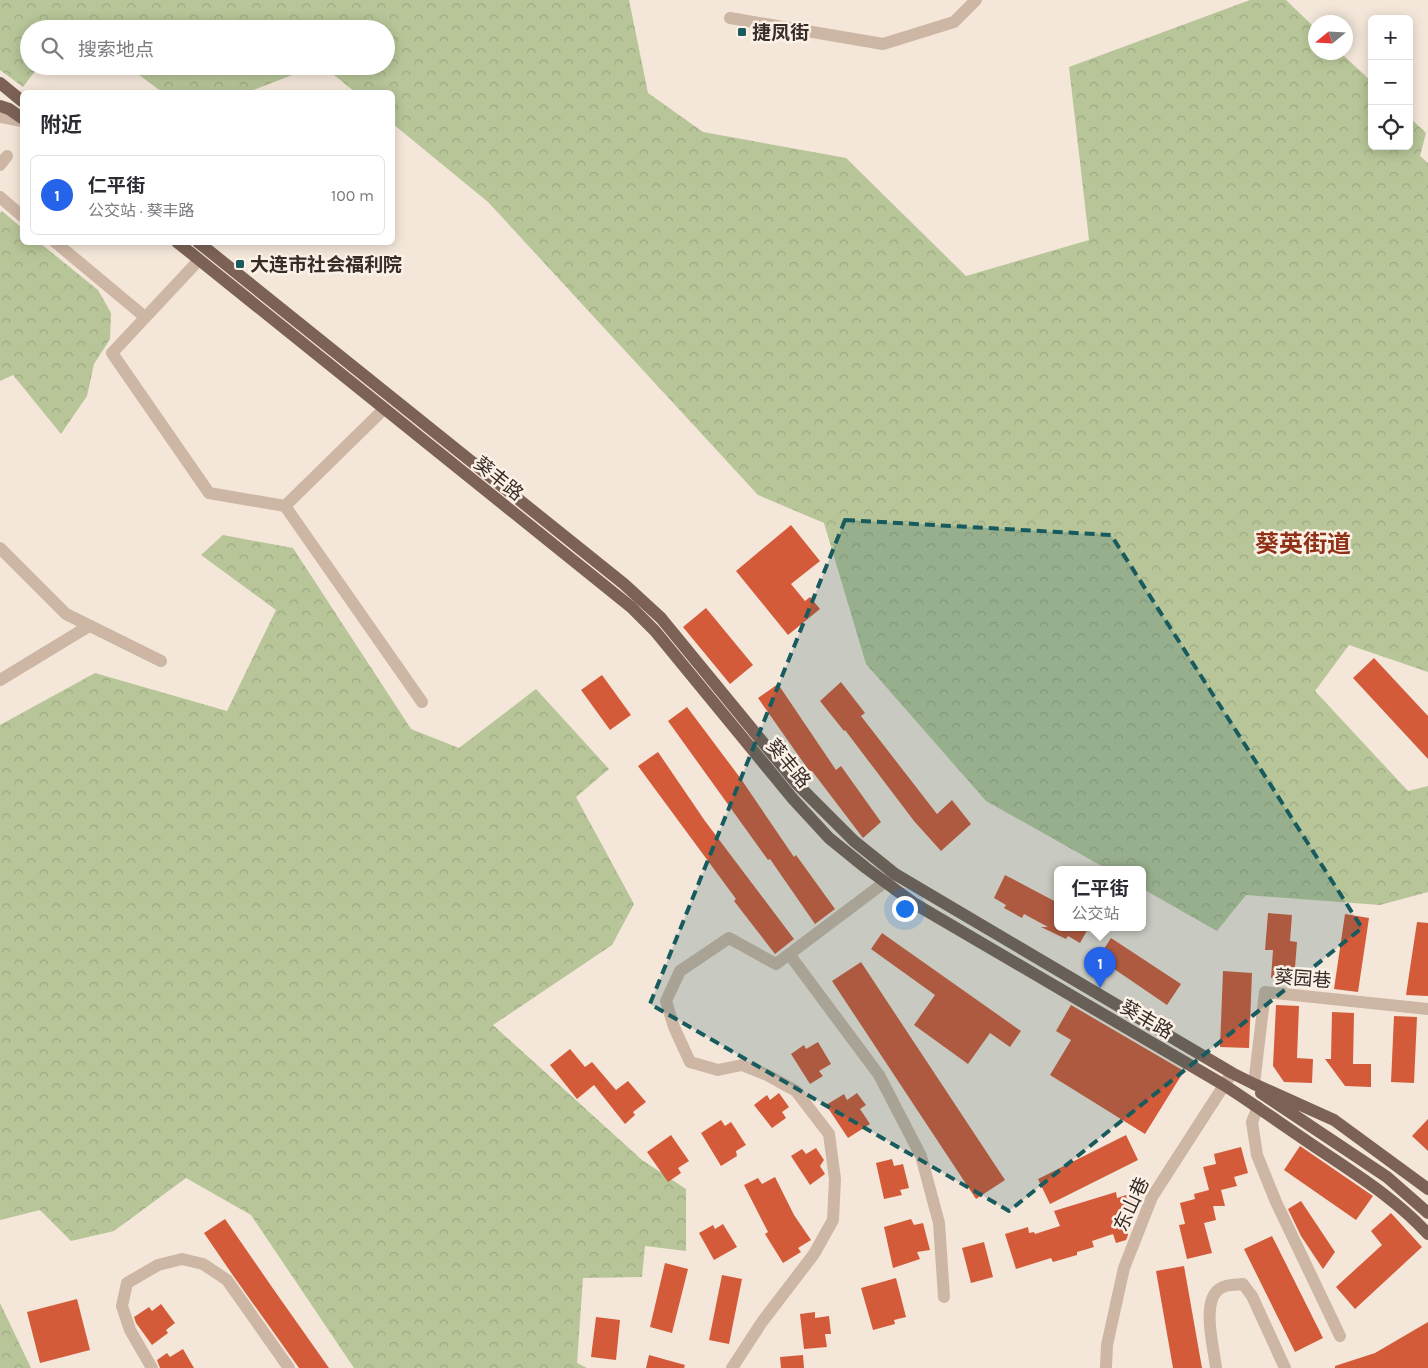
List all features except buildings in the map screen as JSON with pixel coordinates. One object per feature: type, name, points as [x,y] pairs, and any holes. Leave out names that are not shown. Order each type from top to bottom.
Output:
[{"type":"main road","points":[[0,83],[20,99]]},
{"type":"main road","points":[[0,106],[9,109],[20,118]]},
{"type":"main road","name":"葵丰路","points":[[181,245],[631,607],[655,631],[793,799],[829,838],[866,868],[890,878],[1232,1073],[1334,1120],[1428,1189]]},
{"type":"main road","name":"葵丰路","points":[[202,245],[624,584],[661,618],[797,784],[915,904],[1224,1085],[1380,1190],[1428,1234]]},
{"type":"main road","points":[[1232,1073],[1282,1109],[1387,1177],[1428,1213]]},
{"type":"main road","points":[[1224,1085],[1282,1109]]},
{"type":"street","points":[[730,18],[883,44],[954,22],[976,0]]},
{"type":"street","points":[[0,117],[20,120]]},
{"type":"street","points":[[0,198],[20,214]]},
{"type":"street","points":[[59,245],[145,317]]},
{"type":"street","points":[[199,260],[112,352],[209,493],[285,506],[422,702]]},
{"type":"street","points":[[285,506],[384,409]]},
{"type":"street","points":[[0,548],[66,614],[161,661]]},
{"type":"street","points":[[0,680],[89,626]]},
{"type":"street","points":[[732,1368],[762,1322],[814,1254],[834,1220],[835,1179],[829,1134],[796,1091],[782,1083],[742,1065],[718,1070],[690,1062],[674,1027],[666,1001],[680,971],[729,938],[776,964],[890,878]]},
{"type":"street","points":[[789,954],[880,1075],[921,1156],[939,1223],[944,1297]]},
{"type":"street","name":"葵园巷","points":[[1254,1084],[1265,992],[1428,1009]]},
{"type":"street","name":"东山巷","points":[[1106,1368],[1107,1345],[1124,1268],[1152,1197],[1232,1073]]},
{"type":"street","points":[[1258,1107],[1252,1122],[1257,1155],[1276,1202],[1340,1336]]},
{"type":"street","points":[[152,1368],[130,1330],[122,1306],[128,1283],[158,1265],[182,1259],[203,1264],[227,1280],[289,1368]]},
{"type":"street","points":[[1216,1368],[1209,1316],[1212,1300],[1217,1291],[1228,1285],[1243,1284],[1252,1296],[1285,1368]]},
{"type":"highlighted area","points":[[845,520],[1111,535],[1362,928],[1009,1211],[650,1004]]},
{"type":"green space","points":[[0,0],[629,0],[648,93],[703,132],[846,158],[966,276],[1089,240],[1069,67],[1250,0],[1286,0],[1308,21],[1308,60],[1348,60],[1368,78],[1368,150],[1413,150],[1413,121],[1426,133],[1420,156],[1428,163],[1428,672],[1349,645],[1315,691],[1408,791],[1428,786],[1428,892],[1380,905],[1246,895],[1217,931],[1146,891],[1146,866],[1102,866],[986,801],[866,664],[824,523],[758,495],[488,202],[395,126],[395,90],[353,90],[334,75],[395,75],[395,20],[20,20],[20,75],[32,75],[23,87],[0,70]]},
{"type":"green space","points":[[139,75],[292,75],[253,90],[159,90]]},
{"type":"green space","points":[[2,211],[20,226],[20,245],[42,245],[98,290],[111,313],[110,339],[94,364],[87,396],[61,434],[13,375],[0,381],[0,213]]},
{"type":"green space","points":[[223,535],[293,548],[411,729],[459,748],[536,689],[609,769],[576,797],[634,904],[612,945],[493,1025],[642,1160],[686,1189],[686,1251],[645,1246],[642,1277],[583,1278],[577,1363],[587,1368],[354,1368],[251,1215],[186,1178],[114,1231],[71,1241],[40,1210],[0,1220],[0,725],[95,673],[227,711],[276,610],[201,555]]},
{"type":"green space","points":[[0,1303],[31,1368],[0,1368]]},
{"type":"place","name":"捷凤街","points":[[742,32]]},
{"type":"place","name":"大连市社会福利院","points":[[240,264]]},
{"type":"place","name":"仁平街","points":[[1100,988]]},
{"type":"district","name":"葵英街道","points":[[1303,544]]}]
